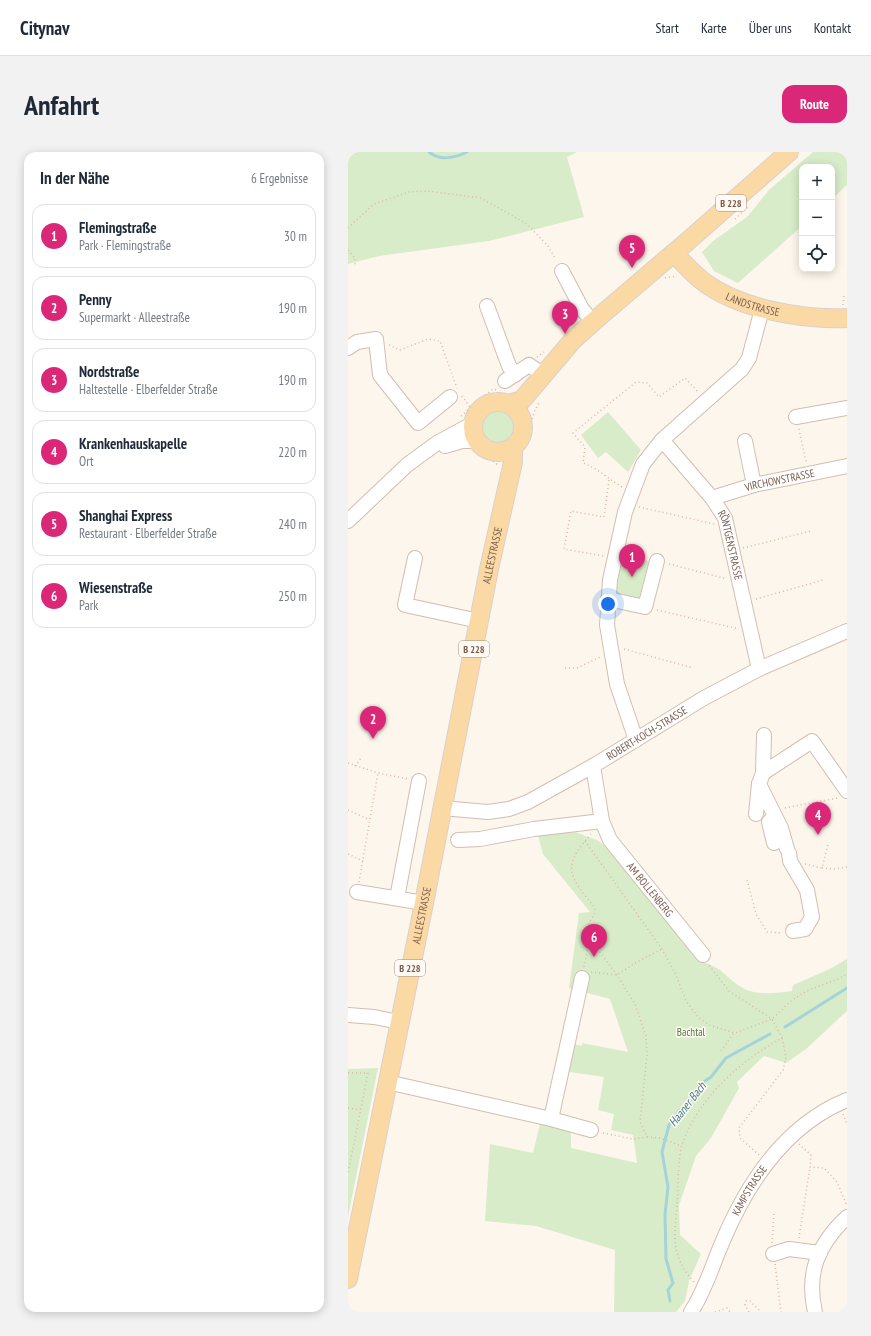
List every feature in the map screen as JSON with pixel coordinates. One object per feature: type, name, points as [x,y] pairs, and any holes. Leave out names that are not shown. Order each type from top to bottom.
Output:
[{"type":"main road","name":"B 228","points":[[474,431],[476,413],[485,405],[497,402],[509,404],[522,400],[573,340],[789,152]]},
{"type":"main road","name":"LANDSTRASSE","points":[[674,253],[691,272],[706,284],[762,309],[790,315],[845,310]]},
{"type":"main road","name":"B 228","points":[[518,447],[522,431],[522,421],[544,375]]},
{"type":"main road","points":[[509,404],[518,412],[522,421]]},
{"type":"main road","points":[[474,431],[484,448],[497,458],[518,447]]},
{"type":"main road","name":"ALLEESTRASSE","points":[[348,1279],[506,489],[518,447]]},
{"type":"main road","name":"ALLEESTRASSE","points":[[497,458],[504,465],[506,489]]},
{"type":"street","points":[[562,271],[582,309],[593,322]]},
{"type":"street","points":[[487,306],[509,366],[510,378],[529,365],[544,375]]},
{"type":"street","points":[[636,740],[617,684],[607,625],[608,599],[615,558],[630,499],[643,464],[662,440],[742,368],[749,358],[762,309]]},
{"type":"street","points":[[348,348],[357,342],[376,339],[380,375],[418,423],[450,397]]},
{"type":"street","points":[[796,417],[847,408]]},
{"type":"street","points":[[348,521],[407,465],[424,452],[437,443],[474,431]]},
{"type":"street","name":"RÖNTGENSTRASSE","points":[[662,440],[712,498],[725,518],[759,669]]},
{"type":"street","points":[[745,441],[754,486]]},
{"type":"street","name":"VIRCHOWSTRASSE","points":[[712,498],[754,486],[847,466]]},
{"type":"street","points":[[415,558],[405,605],[480,621]]},
{"type":"street","points":[[608,599],[645,607],[657,561]]},
{"type":"street","name":"ROBERT-KOCH-STRASSE","points":[[442,808],[488,812],[509,809],[528,802],[593,766],[704,698],[759,669],[847,633]]},
{"type":"street","points":[[756,814],[761,778],[764,735]]},
{"type":"street","points":[[761,778],[812,741],[843,794]]},
{"type":"street","name":"AM BOLLENBERG","points":[[593,766],[602,821],[610,840],[703,955]]},
{"type":"street","points":[[761,778],[789,854],[807,890],[812,917],[805,929],[793,931]]},
{"type":"street","points":[[397,898],[419,781]]},
{"type":"street","points":[[773,813],[769,822],[774,843]]},
{"type":"street","points":[[458,840],[480,839],[534,829],[602,821]]},
{"type":"street","points":[[357,892],[424,903]]},
{"type":"street","points":[[551,1119],[583,975]]},
{"type":"street","points":[[348,1015],[374,1017],[399,1022]]},
{"type":"street","points":[[387,1082],[551,1119],[591,1130]]},
{"type":"street","name":"KAMPSTRASSE","points":[[691,1312],[702,1291],[732,1219],[767,1161],[790,1136],[817,1116],[847,1100]]},
{"type":"street","points":[[815,1312],[812,1300],[812,1278],[820,1253],[831,1232],[847,1217]]},
{"type":"street","points":[[773,1254],[789,1249],[820,1253]]},
{"type":"path","points":[[348,228],[374,204],[409,192],[428,191],[482,198],[527,224],[548,246],[562,271]]},
{"type":"path","points":[[348,250],[355,258],[355,267]]},
{"type":"path","points":[[844,295],[845,310]]},
{"type":"path","points":[[376,339],[400,350],[428,339],[440,341],[474,431],[497,458]]},
{"type":"path","points":[[706,401],[685,378],[659,397],[647,383],[636,382],[573,433],[585,447],[583,463],[597,468],[630,499],[727,526]]},
{"type":"path","points":[[518,447],[543,396]]},
{"type":"path","points":[[796,417],[808,474]]},
{"type":"path","points":[[610,479],[604,517],[571,511],[564,549],[615,558]]},
{"type":"path","points":[[733,550],[811,531]]},
{"type":"path","points":[[657,561],[739,582]]},
{"type":"path","points":[[744,602],[823,580]]},
{"type":"path","points":[[645,607],[750,632]]},
{"type":"path","points":[[565,668],[577,668],[610,649],[694,668]]},
{"type":"path","points":[[355,766],[360,758]]},
{"type":"path","points":[[348,763],[378,773],[419,781]]},
{"type":"path","points":[[357,892],[378,773]]},
{"type":"path","points":[[773,813],[843,794]]},
{"type":"path","points":[[348,810],[370,820]]},
{"type":"path","points":[[602,821],[573,858],[570,870],[574,882],[594,907],[595,913],[586,928],[590,939],[617,975],[635,1004],[646,1036],[647,1055],[640,1122],[647,1137]]},
{"type":"path","points":[[585,841],[662,949],[676,975],[686,1001],[699,1018],[720,1030],[735,1033]]},
{"type":"path","points":[[822,868],[828,844]]},
{"type":"path","points":[[348,854],[363,861]]},
{"type":"path","points":[[789,854],[822,868],[835,869],[847,867]]},
{"type":"path","points":[[747,880],[756,914],[767,932],[783,933],[793,931]]},
{"type":"path","points":[[590,939],[583,975],[617,975],[635,963],[662,949]]},
{"type":"path","points":[[703,955],[711,970],[728,991],[772,1019],[782,1038],[786,1057],[783,1070],[739,1128],[740,1138],[751,1150],[767,1161]]},
{"type":"path","points":[[721,1051],[735,1033],[772,1019],[792,1000],[809,990],[847,974]]},
{"type":"path","points":[[702,1291],[684,1271],[676,1253],[675,1229],[682,1146],[701,1108],[734,1071],[761,1050],[782,1038]]},
{"type":"path","points":[[348,1073],[368,1072],[348,1173]]},
{"type":"path","points":[[348,1108],[360,1110]]},
{"type":"path","points":[[591,1130],[633,1139],[647,1137],[660,1138],[682,1146]]},
{"type":"path","points":[[790,1136],[811,1155],[798,1249]]},
{"type":"path","points":[[810,1167],[824,1168],[837,1182],[847,1206]]},
{"type":"path","points":[[774,1214],[772,1242],[781,1312]]},
{"type":"path","points":[[749,1312],[745,1305],[746,1301],[750,1301],[761,1312]]},
{"type":"path","points":[[715,1312],[727,1308],[730,1312]]},
{"type":"green space","points":[[348,152],[577,152],[567,157],[584,217],[489,241],[379,256],[348,264]]},
{"type":"green space","points":[[813,152],[847,152],[847,185],[835,196],[835,164],[799,164]]},
{"type":"green space","points":[[799,164],[799,229],[738,283],[714,271],[702,252],[713,241],[747,217],[769,190]]},
{"type":"green space","points":[[501,409],[510,414],[514,420],[514,434],[510,440],[501,445],[493,445],[484,440],[480,434],[479,423],[484,414],[490,410]]},
{"type":"green space","points":[[608,412],[641,450],[628,472],[606,452],[598,458],[581,435]]},
{"type":"green space","points":[[623,556],[649,561],[639,598],[615,593]]},
{"type":"green space","name":"Bachtal","points":[[572,831],[597,840],[617,855],[698,961],[718,969],[748,991],[767,993],[792,991],[793,985],[830,969],[847,959],[847,1011],[806,1049],[786,1063],[764,1056],[737,1082],[739,1088],[711,1138],[696,1156],[679,1205],[680,1235],[701,1254],[689,1281],[685,1301],[676,1312],[614,1312],[615,1250],[536,1226],[485,1221],[490,1144],[533,1153],[540,1124],[571,1131],[571,1148],[637,1163],[633,1135],[611,1130],[614,1114],[598,1110],[604,1077],[563,1071],[568,1043],[582,1046],[582,1043],[628,1052],[610,999],[569,988],[579,913],[590,912],[543,854],[537,832]]},
{"type":"green space","points":[[378,1068],[348,1217],[348,1069]]},
{"type":"waterway","points":[[429,152],[443,158],[458,156],[467,152]]},
{"type":"waterway","name":"Haaner Bach","points":[[785,1027],[847,988]]},
{"type":"waterway","name":"Haaner Bach","points":[[670,1301],[668,1290],[673,1283],[666,1259],[665,1214],[668,1187],[662,1152],[669,1125],[679,1111],[695,1096],[699,1085],[711,1077],[726,1058],[770,1034]]},
{"type":"place","name":"Shanghai Express","points":[[632,268]]},
{"type":"place","name":"Nordstraße","points":[[565,334]]},
{"type":"place","name":"Flemingstraße","points":[[632,577]]},
{"type":"place","name":"Penny","points":[[373,739]]},
{"type":"place","name":"Krankenhauskapelle","points":[[818,835]]},
{"type":"place","name":"Wiesenstraße","points":[[594,957]]}]
